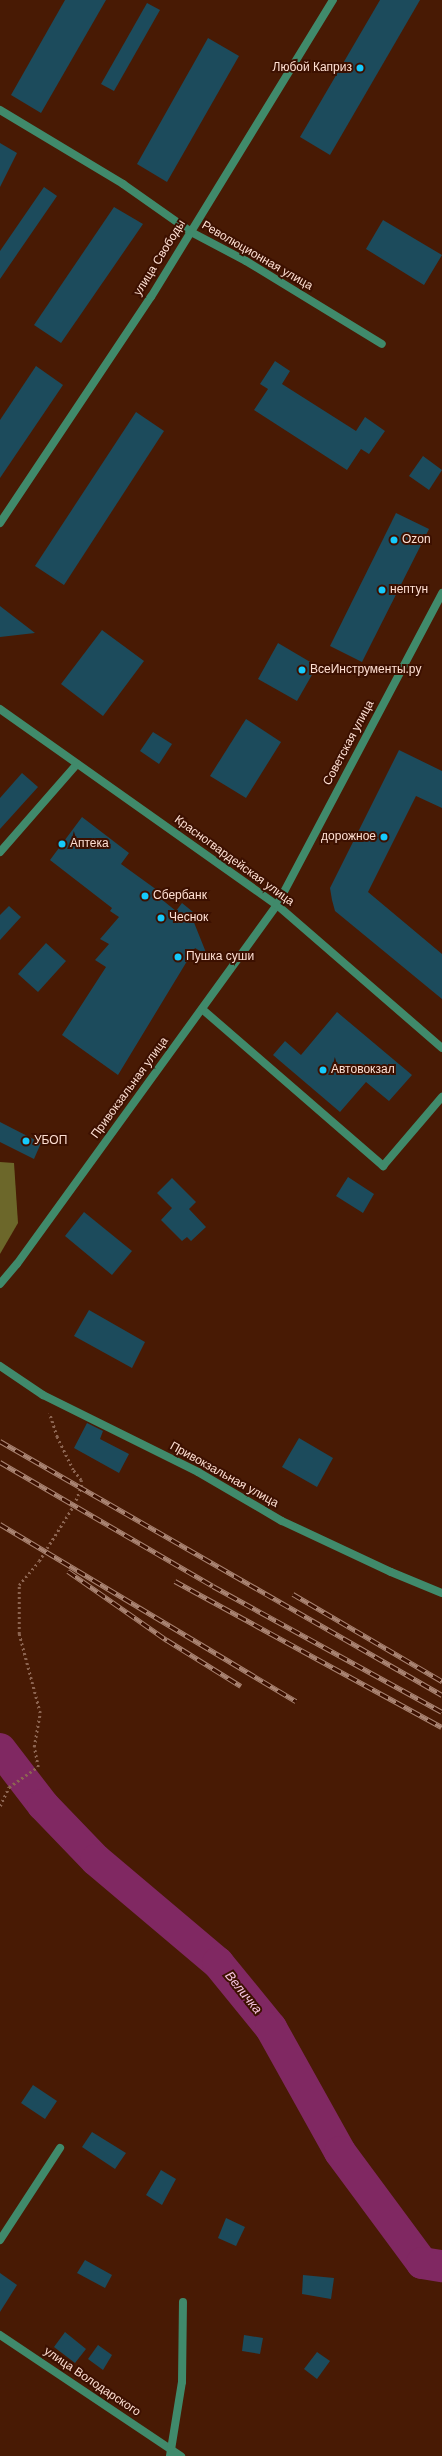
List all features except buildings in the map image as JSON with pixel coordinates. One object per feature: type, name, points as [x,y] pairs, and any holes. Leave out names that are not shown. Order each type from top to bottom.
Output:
[{"type":"street","name":"улица Свободы","points":[[0,523],[109,361],[191,232],[333,0]]},
{"type":"street","name":"Революционная улица","points":[[0,110],[124,184],[191,232],[246,261],[382,344]]},
{"type":"street","name":"Советская улица","points":[[277,905],[442,592]]},
{"type":"street","name":"Красногвардейская улица","points":[[0,710],[277,905],[442,1048]]},
{"type":"street","points":[[0,852],[77,764]]},
{"type":"street","name":"Привокзальная улица","points":[[0,1284],[17,1264],[277,905]]},
{"type":"street","points":[[202,1009],[383,1166],[442,1097]]},
{"type":"street","name":"Привокзальная улица","points":[[0,1366],[43,1395],[198,1472],[282,1521],[391,1572],[442,1593]]},
{"type":"street","points":[[0,2240],[60,2148]]},
{"type":"street","points":[[171,2452],[182,2382],[183,2302]]},
{"type":"street","name":"улица Володарского","points":[[0,2335],[171,2452],[181,2456]]},
{"type":"path","points":[[0,1806],[9,1787],[38,1767],[34,1747],[40,1713],[19,1634],[19,1585],[39,1561],[74,1505],[81,1480],[73,1470],[57,1437],[43,1395]]},
{"type":"shaded area","points":[[0,1162],[14,1163],[18,1223],[0,1254]]},
{"type":"waterway","name":"Величка","points":[[0,1749],[43,1805],[96,1860],[218,1963],[271,2028],[340,2152],[422,2263],[442,2266]]},
{"type":"railway","points":[[0,1441],[442,1695]]},
{"type":"railway","points":[[0,1462],[213,1586],[442,1712]]},
{"type":"railway","points":[[0,1524],[296,1701]]},
{"type":"railway","points":[[68,1571],[167,1640],[241,1686]]},
{"type":"railway","points":[[175,1581],[442,1727]]},
{"type":"railway","points":[[293,1594],[442,1681]]},
{"type":"place","name":"Любой Каприз","points":[[360,68]]},
{"type":"place","name":"Ozon","points":[[394,540]]},
{"type":"place","name":"нептун","points":[[382,590]]},
{"type":"place","name":"ВсеИнструменты.ру","points":[[302,670]]},
{"type":"place","name":"дорожное","points":[[384,837]]},
{"type":"place","name":"Аптека","points":[[62,844]]},
{"type":"place","name":"Сбербанк","points":[[145,896]]},
{"type":"place","name":"Чеснок","points":[[161,918]]},
{"type":"place","name":"Пушка суши","points":[[178,957]]},
{"type":"place","name":"Автовокзал","points":[[323,1070]]},
{"type":"place","name":"УБОП","points":[[26,1141]]}]
